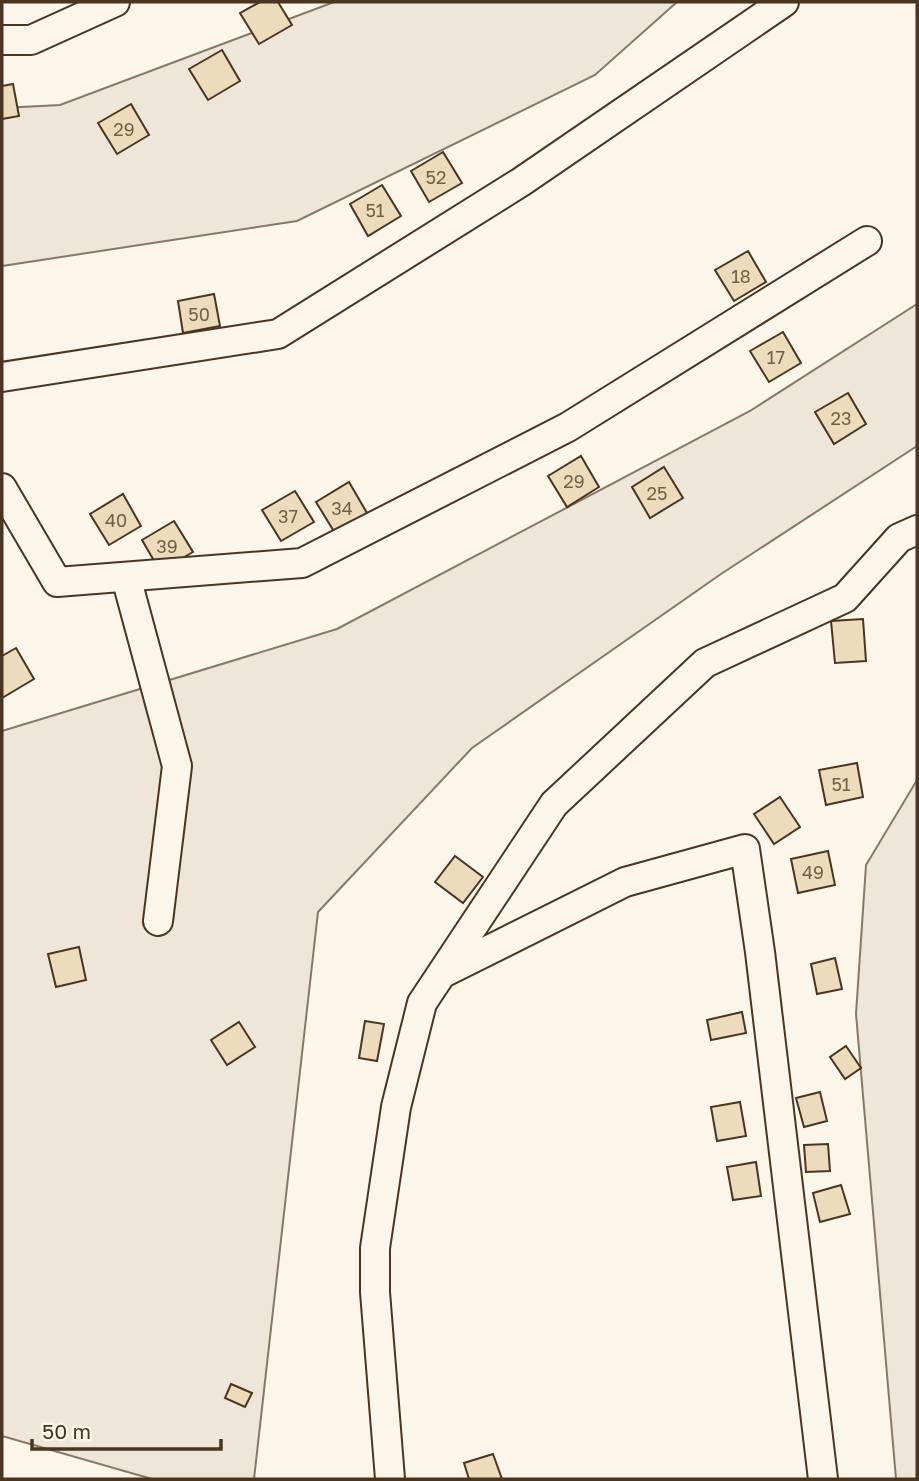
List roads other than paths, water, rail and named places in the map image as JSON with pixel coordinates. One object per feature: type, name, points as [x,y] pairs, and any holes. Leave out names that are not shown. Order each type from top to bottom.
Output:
[{"type":"lane","points":[[2,40],[31,40],[115,2]]},
{"type":"lane","points":[[2,377],[278,334],[521,182],[784,2]]},
{"type":"lane","points":[[2,488],[57,582],[302,563],[568,427],[867,241]]},
{"type":"lane","points":[[390,1479],[375,1292],[375,1248],[397,1107],[422,1003],[554,804],[705,663],[845,597],[899,538],[917,530]]},
{"type":"lane","points":[[126,577],[177,766],[158,921]]},
{"type":"lane","points":[[441,974],[625,882],[745,849],[761,952],[823,1479]]}]
